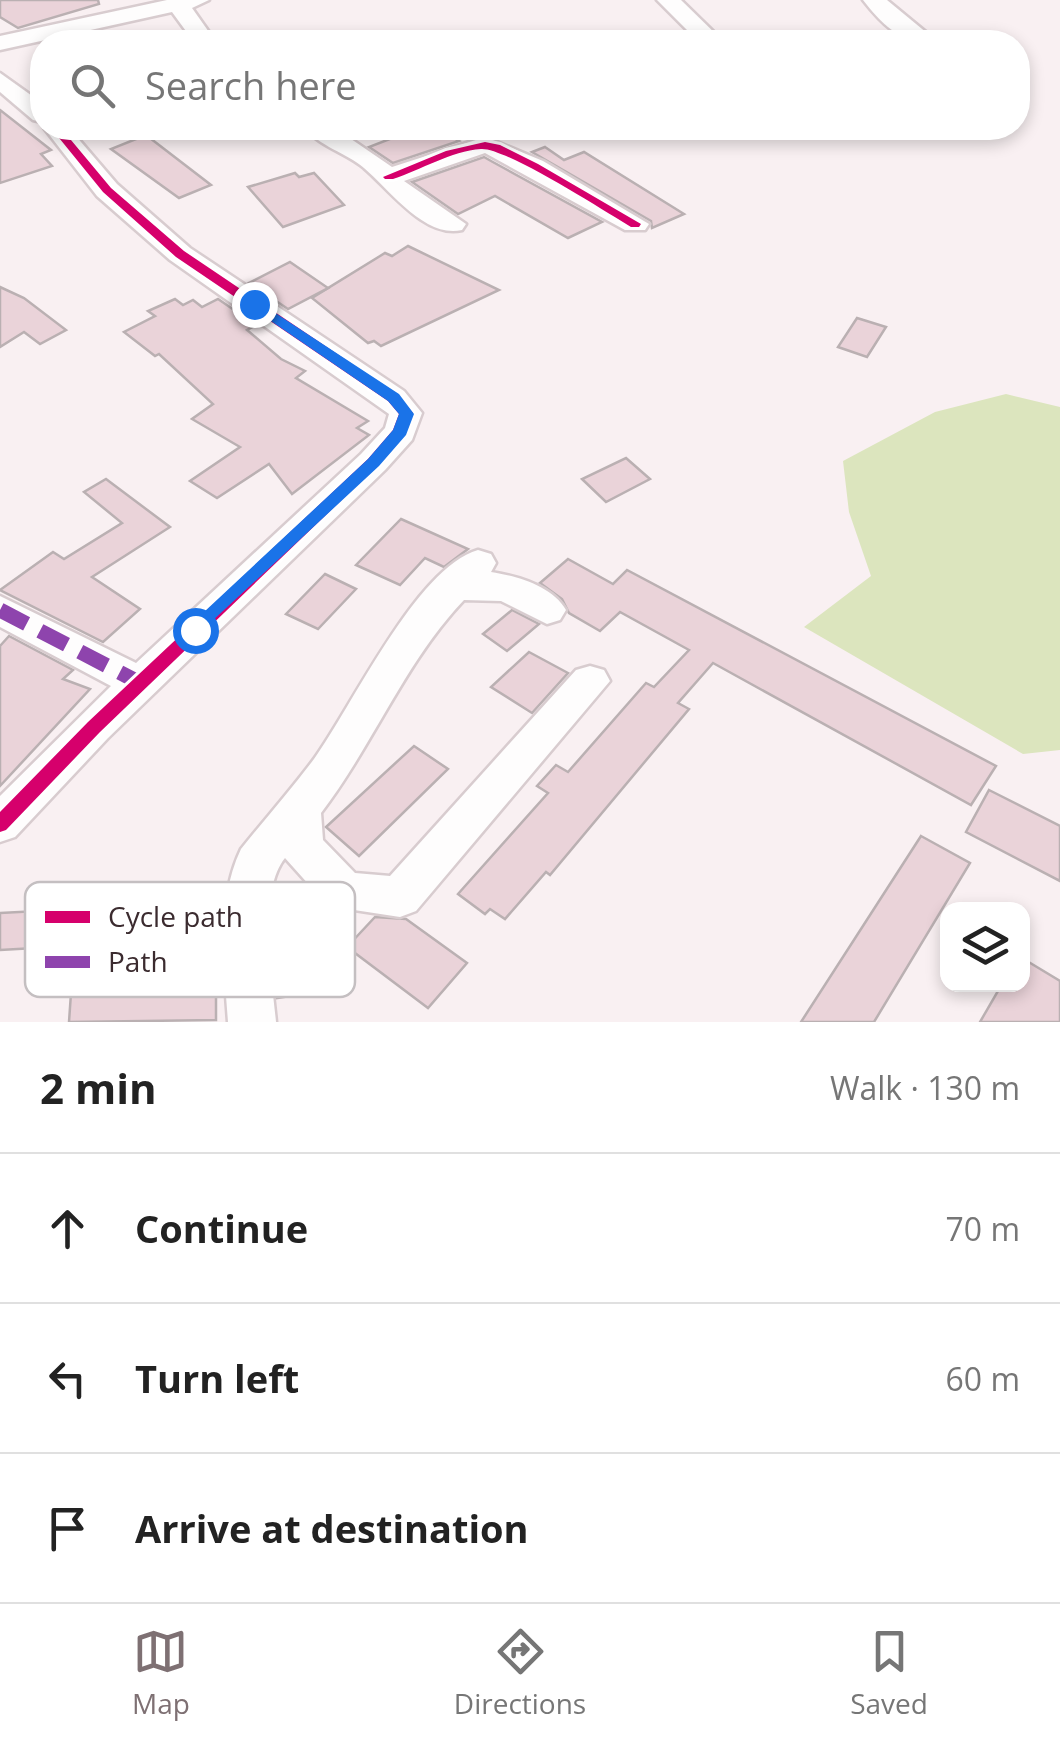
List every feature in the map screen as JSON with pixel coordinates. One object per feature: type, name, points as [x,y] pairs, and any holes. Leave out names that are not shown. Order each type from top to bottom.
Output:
[{"type":"street","points":[[668,0],[699,30]]},
{"type":"street","points":[[874,0],[904,30]]},
{"type":"street","points":[[56,30],[172,2],[195,30]]},
{"type":"street","points":[[0,22],[11,41]]},
{"type":"street","points":[[0,80],[11,102]]},
{"type":"street","points":[[0,824],[140,683],[374,462],[400,432],[406,414],[394,398],[180,254],[107,190],[66,140]]},
{"type":"street","points":[[335,140],[389,177],[399,191],[452,224]]},
{"type":"street","points":[[389,177],[480,145],[500,146],[528,166],[635,224]]},
{"type":"street","points":[[253,882],[256,862],[328,771],[422,620],[466,576],[519,590],[546,610]]},
{"type":"street","points":[[0,610],[140,683]]},
{"type":"street","points":[[355,893],[400,897],[590,681]]},
{"type":"street","points":[[298,808],[302,847],[335,882]]},
{"type":"street","points":[[250,997],[252,1022]]},
{"type":"green space","points":[[1006,394],[1060,407],[1060,750],[1023,754],[804,627],[871,576],[849,512],[843,461],[935,412]]},
{"type":"building","points":[[0,0],[98,0],[99,4],[18,28],[0,17]]},
{"type":"building","points":[[0,110],[30,134],[30,140],[38,140],[51,150],[41,154],[52,166],[0,183]]},
{"type":"building","points":[[134,140],[152,140],[211,185],[179,198],[111,149]]},
{"type":"building","points":[[387,140],[459,141],[393,163],[369,147]]},
{"type":"building","points":[[545,147],[564,160],[584,152],[684,214],[652,228],[651,221],[532,152]]},
{"type":"building","points":[[484,157],[602,222],[568,238],[495,196],[458,214],[412,182]]},
{"type":"building","points":[[295,173],[299,177],[314,173],[344,205],[283,227],[248,187]]},
{"type":"building","points":[[408,246],[499,290],[381,346],[374,341],[368,343],[312,298],[385,253],[392,256]]},
{"type":"building","points":[[290,262],[328,288],[288,309],[249,283]]},
{"type":"building","points":[[0,287],[24,298],[66,330],[40,344],[24,332],[0,347]]},
{"type":"building","points":[[175,299],[183,305],[193,300],[202,307],[218,299],[256,325],[247,330],[281,359],[305,371],[296,378],[368,421],[357,428],[369,435],[292,494],[269,464],[217,498],[190,481],[240,447],[192,419],[213,404],[159,354],[155,356],[124,332],[155,316],[148,311]]},
{"type":"building","points":[[857,318],[886,327],[867,357],[838,347]]},
{"type":"building","points":[[626,458],[650,479],[606,502],[582,479]]},
{"type":"building","points":[[106,479],[170,527],[92,577],[140,609],[103,642],[0,590],[53,552],[64,559],[122,523],[84,492]]},
{"type":"building","points":[[401,519],[468,549],[444,567],[425,558],[400,585],[356,565]]},
{"type":"building","points":[[568,559],[613,584],[627,570],[996,766],[971,805],[713,663],[678,703],[689,709],[550,875],[546,872],[505,919],[490,909],[485,914],[458,894],[548,793],[537,786],[556,765],[568,772],[646,683],[654,687],[689,650],[620,612],[600,631],[569,613],[562,599],[540,583]]},
{"type":"building","points":[[325,574],[356,589],[318,629],[286,614]]},
{"type":"building","points":[[512,610],[539,624],[507,651],[483,634]]},
{"type":"building","points":[[9,636],[73,670],[63,679],[90,689],[0,786],[0,646]]},
{"type":"building","points":[[529,652],[568,673],[532,713],[491,687]]},
{"type":"building","points":[[414,746],[448,769],[359,856],[326,827]]},
{"type":"building","points":[[989,790],[1060,826],[1060,881],[966,832]]},
{"type":"building","points":[[921,836],[970,863],[946,902],[940,902],[940,913],[874,1022],[801,1022]]},
{"type":"building","points":[[25,912],[25,949],[0,950],[0,913]]},
{"type":"building","points":[[375,917],[406,919],[467,963],[428,1008],[355,953],[355,938]]},
{"type":"building","points":[[1030,963],[1060,981],[1060,1022],[980,1022],[997,992],[1030,992]]},
{"type":"building","points":[[71,997],[216,997],[216,1020],[69,1022]]},
{"type":"marked path","points":[[0,610],[140,683]]},
{"type":"cycle path","points":[[0,824],[94,727],[373,462],[400,432],[406,413],[393,398],[180,254],[107,190],[66,140]]},
{"type":"cycle path","points":[[389,177],[450,153],[485,145],[534,166],[635,224]]},
{"type":"route","points":[[195,630],[374,462],[400,432],[406,414],[394,398],[254,304]]}]
